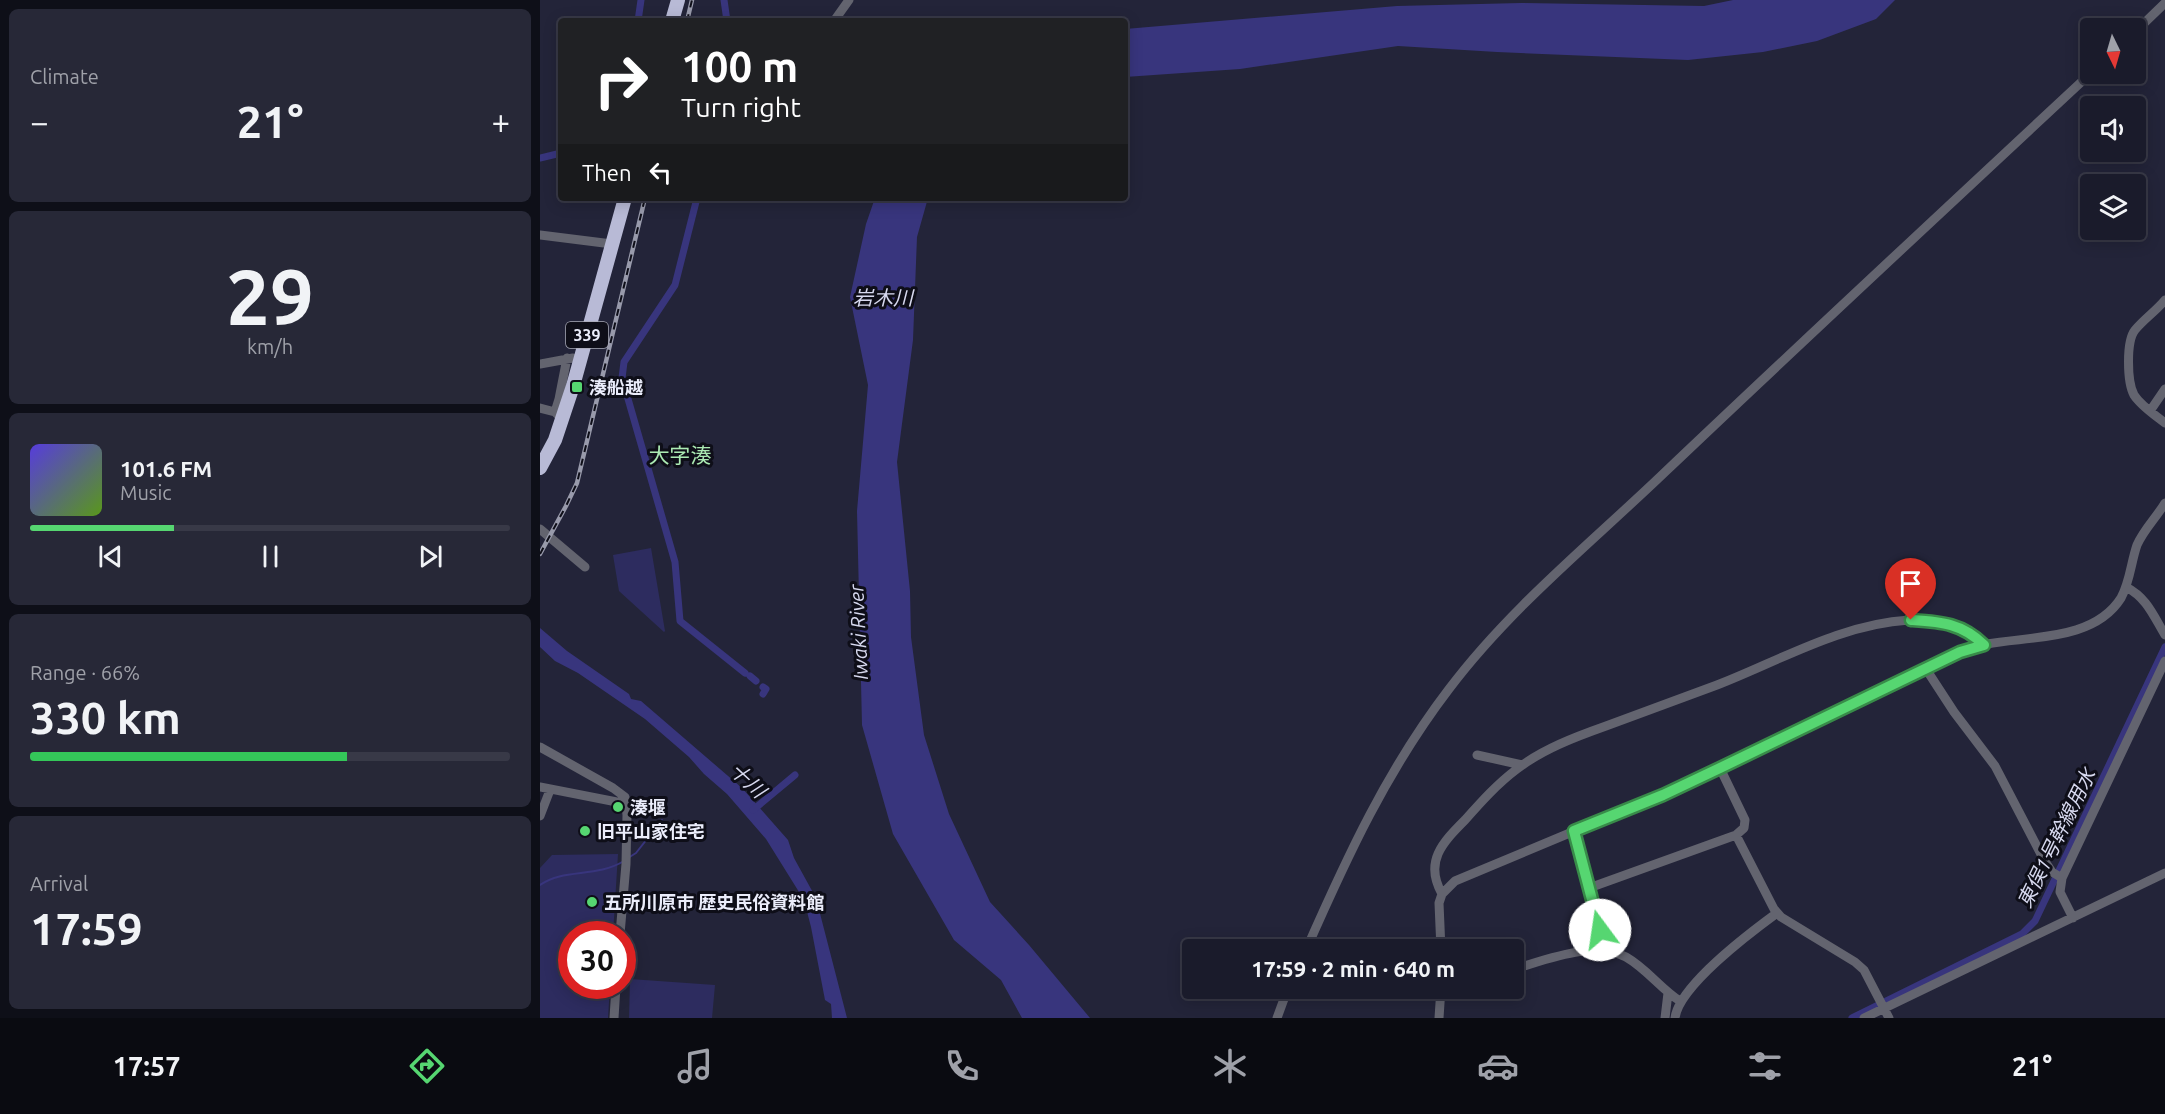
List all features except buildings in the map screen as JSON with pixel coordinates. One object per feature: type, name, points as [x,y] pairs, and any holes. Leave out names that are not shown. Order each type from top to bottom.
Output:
[{"type":"highway","points":[[673,18],[678,0]]},
{"type":"highway","name":"339","points":[[540,468],[555,440],[574,358],[624,201]]},
{"type":"street","points":[[836,18],[849,0]]},
{"type":"street","points":[[2146,21],[2165,3]]},
{"type":"street","points":[[1311,939],[1351,849],[1403,753],[1450,687],[1494,635],[1527,600],[1594,540],[1758,382],[2080,83]]},
{"type":"street","points":[[540,235],[612,244]]},
{"type":"street","points":[[2165,300],[2135,330],[2129,342],[2131,388],[2134,395],[2165,423]]},
{"type":"street","points":[[540,364],[574,358]]},
{"type":"street","points":[[2150,411],[2165,389]]},
{"type":"street","points":[[540,408],[559,415]]},
{"type":"street","points":[[1441,939],[1439,903],[1442,894],[1455,881],[1465,876],[1663,795],[1960,652],[1984,645],[2052,635],[2090,624],[2105,615],[2120,599],[2126,587],[2137,546],[2145,530],[2165,503]]},
{"type":"street","points":[[540,529],[585,567]]},
{"type":"street","points":[[2126,587],[2137,592],[2146,601],[2165,635]]},
{"type":"street","points":[[1442,894],[1433,876],[1434,865],[1444,843],[1495,788],[1522,765],[1570,739],[1717,685],[1836,636],[1881,623],[1911,620],[1935,622],[1971,632],[1984,645]]},
{"type":"street","points":[[2073,918],[2060,892],[2059,876],[2165,661]]},
{"type":"street","points":[[1926,669],[1953,712],[1995,766],[2044,860],[2059,876]]},
{"type":"street","points":[[540,747],[625,797],[627,804],[626,864],[621,921]]},
{"type":"street","points":[[1477,755],[1522,765]]},
{"type":"street","points":[[1589,888],[1736,835],[1744,828],[1745,820],[1720,768]]},
{"type":"street","points":[[540,787],[627,804]]},
{"type":"street","points":[[540,816],[550,790]]},
{"type":"street","points":[[1574,831],[1605,950]]},
{"type":"street","points":[[1736,835],[1777,913],[1864,970],[1890,1018]]},
{"type":"street","points":[[1864,1018],[1883,1005],[2165,873]]},
{"type":"street","points":[[1675,1018],[1680,1001],[1712,968],[1737,944],[1777,913]]},
{"type":"street","points":[[1524,966],[1563,956],[1613,951],[1645,971],[1680,1001]]},
{"type":"street","points":[[1665,1018],[1668,993]]},
{"type":"street","points":[[614,1018],[615,999]]},
{"type":"street","points":[[1276,1018],[1284,999]]},
{"type":"street","points":[[1439,1018],[1440,999]]},
{"type":"shaded area","points":[[651,548],[664,632],[619,591],[613,555]]},
{"type":"shaded area","points":[[618,854],[614,921],[558,921],[558,999],[609,999],[608,1018],[540,1018],[540,868],[552,855]]},
{"type":"shaded area","points":[[636,979],[715,985],[712,1018],[629,1018],[629,999],[636,999]]},
{"type":"water","points":[[1733,0],[1895,0],[1876,19],[1817,41],[1763,52],[1688,60],[1398,46],[1240,69],[1128,77],[1128,29],[1397,6],[1521,3],[1704,6]]},
{"type":"water","name":"岩木川","points":[[874,201],[927,201],[917,237],[913,340],[897,462],[910,591],[911,637],[924,735],[949,814],[990,902],[1090,1018],[1022,1018],[1001,980],[954,940],[893,834],[862,725],[857,511],[868,385],[850,297],[866,224]]},
{"type":"water","name":"十川","points":[[540,628],[567,651],[629,694],[631,699],[641,701],[742,788],[788,840],[794,858],[816,898],[847,1018],[832,1018],[831,1004],[825,1000],[804,900],[766,839],[727,794],[645,719],[578,673],[555,661],[540,647]]},
{"type":"waterway","points":[[638,18],[641,0]]},
{"type":"waterway","points":[[724,0],[727,18]]},
{"type":"waterway","points":[[540,158],[558,154]]},
{"type":"waterway","points":[[696,201],[675,285],[624,362],[622,378],[675,562],[680,621],[745,673]]},
{"type":"waterway","name":"東俣1号幹線用水","points":[[1852,1018],[2022,934],[2035,921],[2165,647]]},
{"type":"waterway","points":[[750,676],[756,681]]},
{"type":"waterway","points":[[763,687],[766,689],[763,694]]},
{"type":"waterway","points":[[753,810],[795,775]]},
{"type":"waterway","points":[[628,858],[636,853],[662,820]]},
{"type":"waterway","points":[[540,885],[559,876],[602,870],[624,861]]},
{"type":"railway","points":[[688,18],[692,0]]},
{"type":"railway","points":[[540,554],[577,483],[644,201]]},
{"type":"place","name":"湊船越","points":[[577,387]]},
{"type":"place","name":"湊堰","points":[[618,807]]},
{"type":"place","name":"旧平山家住宅","points":[[585,831]]},
{"type":"place","name":"五所川原市 歴史民俗資料館","points":[[592,902]]},
{"type":"district","name":"大字湊","points":[[680,455]]},
{"type":"route","points":[[1600,930],[1574,831],[1663,795],[1960,652],[1984,645],[1971,632],[1958,627],[1911,620]]},
{"type":"water label","name":"Iwaki River","points":[[858,632]]}]
